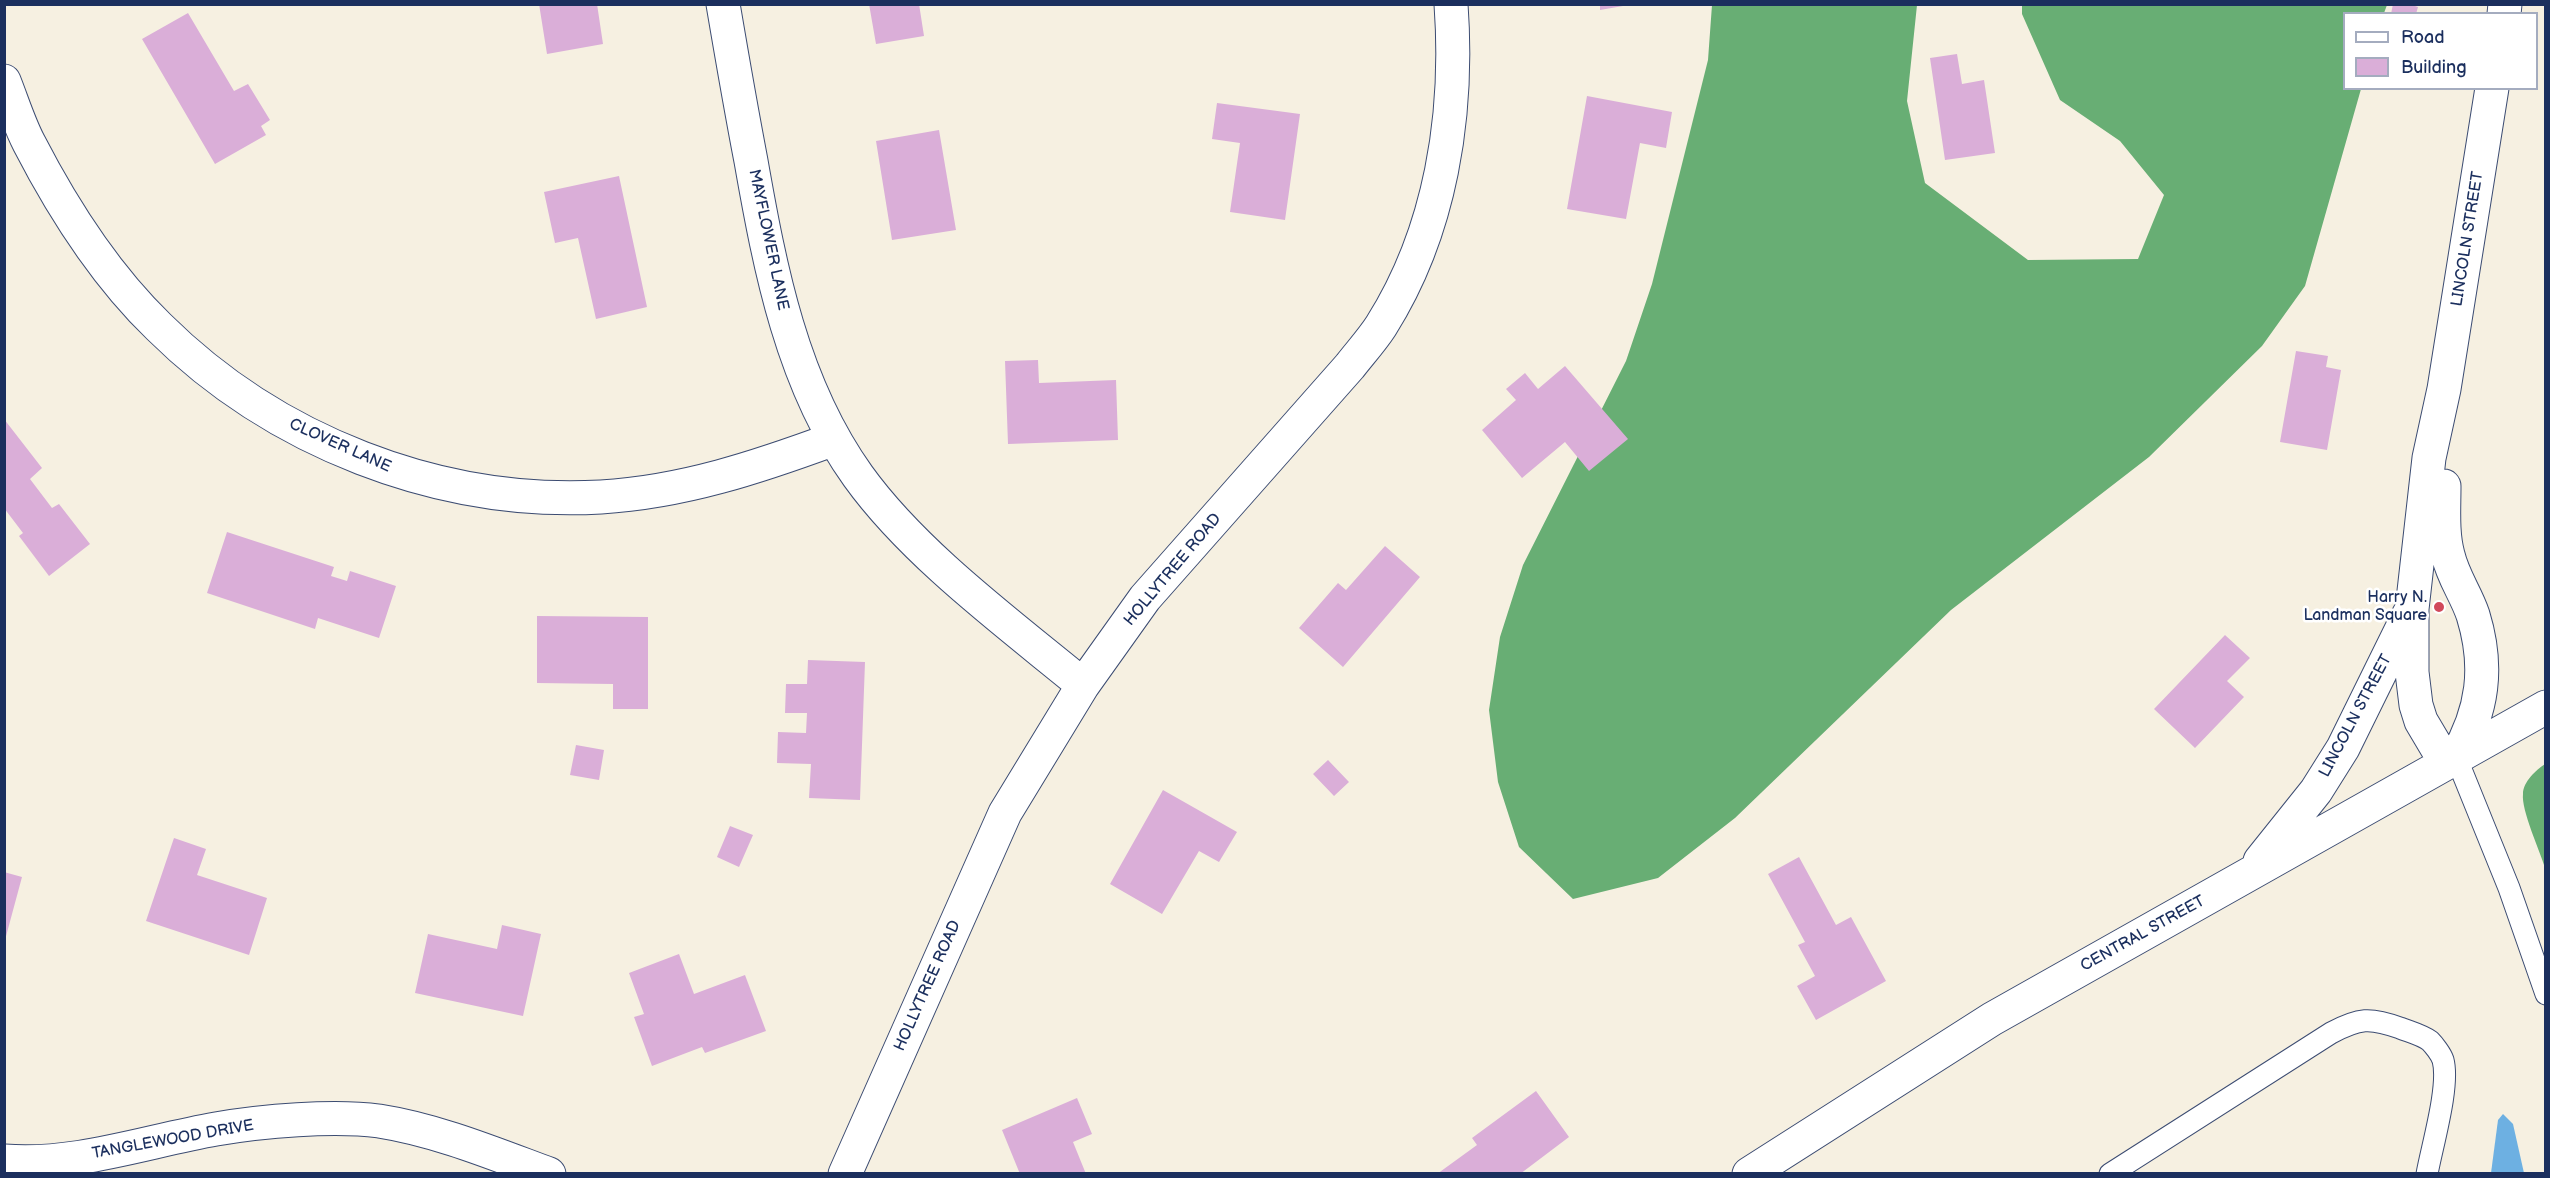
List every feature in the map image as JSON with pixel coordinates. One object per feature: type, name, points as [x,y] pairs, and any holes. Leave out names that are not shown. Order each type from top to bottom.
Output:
[{"type":"street","name":"MAYFLOWER LANE","points":[[723,4],[764,236],[781,308],[806,376],[834,439],[859,477],[922,547],[1083,685]]},
{"type":"street","name":"HOLLYTREE ROAD","points":[[845,1173],[1005,813],[1083,685],[1145,598],[1350,366],[1380,326],[1398,293],[1428,224],[1445,152],[1452,77],[1451,4]]},
{"type":"street","name":"CLOVER LANE","points":[[4,81],[28,142],[69,212],[95,252],[125,291],[158,327],[232,389],[273,416],[361,459],[454,486],[502,494],[600,497],[696,484],[768,464],[834,439]]},
{"type":"street","name":"LINCOLN STREET","points":[[2444,388],[2444,532],[2452,572],[2472,613],[2482,664],[2478,709],[2471,731],[2456,757],[2437,748],[2421,721],[2416,705],[2412,672],[2412,609],[2429,458],[2444,388],[2492,90]]},
{"type":"street","name":"LINCOLN STREET","points":[[2249,874],[2316,791],[2343,747],[2412,609]]},
{"type":"street","name":"CENTRAL STREET","points":[[1749,1173],[1992,1019],[2546,707]]},
{"type":"street","name":"TANGLEWOOD DRIVE","points":[[4,1161],[35,1161],[95,1154],[218,1129],[339,1119],[380,1121],[431,1133],[549,1173]]},
{"type":"lane","points":[[2456,757],[2509,888],[2546,994]]},
{"type":"lane","points":[[2110,1173],[2331,1033],[2353,1021],[2365,1019],[2384,1022],[2421,1036],[2430,1042],[2443,1060],[2444,1088],[2427,1173]]},
{"type":"green space","points":[[1712,5],[1917,5],[1907,101],[1925,183],[2028,260],[2138,259],[2164,195],[2120,141],[2060,100],[2022,14],[2022,5],[2387,5],[2384,12],[2343,12],[2343,90],[2361,90],[2305,286],[2262,346],[2149,457],[1951,610],[1735,818],[1658,878],[1573,899],[1519,847],[1498,782],[1489,710],[1500,637],[1523,565],[1626,361],[1652,284],[1708,60]]},
{"type":"green space","points":[[2545,764],[2545,868],[2528,820],[2523,794],[2528,781]]},
{"type":"water","points":[[2503,1114],[2513,1124],[2524,1173],[2491,1173],[2498,1120]]},
{"type":"building","points":[[539,4],[597,4],[603,44],[547,54]]},
{"type":"building","points":[[869,4],[919,4],[924,36],[876,44]]},
{"type":"building","points":[[1600,4],[1623,4],[1623,6],[1600,10]]},
{"type":"building","points":[[2393,4],[2409,4],[2418,7],[2417,12],[2391,12]]},
{"type":"building","points":[[188,13],[234,91],[248,84],[270,120],[261,126],[266,135],[215,164],[142,39]]},
{"type":"building","points":[[1957,54],[1962,84],[1984,80],[1995,153],[1945,160],[1930,58]]},
{"type":"building","points":[[1587,96],[1672,112],[1666,148],[1640,143],[1626,219],[1567,209]]},
{"type":"building","points":[[1217,103],[1300,114],[1285,220],[1230,212],[1240,143],[1212,139]]},
{"type":"building","points":[[939,130],[956,230],[892,240],[876,141]]},
{"type":"building","points":[[619,176],[647,307],[596,319],[578,238],[555,243],[544,192]]},
{"type":"building","points":[[2296,351],[2328,356],[2326,367],[2341,370],[2327,450],[2280,442]]},
{"type":"building","points":[[1038,360],[1039,383],[1116,380],[1118,440],[1008,444],[1005,361]]},
{"type":"building","points":[[1565,366],[1628,439],[1589,471],[1565,442],[1522,478],[1482,430],[1516,400],[1506,389],[1525,373],[1538,389]]},
{"type":"building","points":[[4,419],[42,468],[30,479],[52,508],[59,504],[90,544],[49,576],[19,536],[23,533],[4,508]]},
{"type":"building","points":[[227,532],[334,567],[331,576],[347,581],[350,571],[396,586],[379,638],[318,618],[315,629],[207,593]]},
{"type":"building","points":[[1385,546],[1420,577],[1343,667],[1299,628],[1338,583],[1346,590]]},
{"type":"building","points":[[537,616],[648,617],[648,709],[613,709],[613,684],[537,683]]},
{"type":"building","points":[[2225,635],[2250,658],[2227,681],[2244,697],[2195,748],[2154,709]]},
{"type":"building","points":[[808,660],[865,662],[860,800],[809,798],[811,764],[777,763],[778,732],[806,733],[807,713],[785,713],[786,684],[807,684]]},
{"type":"building","points":[[576,745],[604,750],[599,780],[570,775]]},
{"type":"building","points":[[1328,760],[1349,782],[1334,796],[1313,774]]},
{"type":"building","points":[[1163,790],[1237,832],[1219,862],[1199,851],[1162,914],[1110,884]]},
{"type":"building","points":[[730,826],[753,835],[739,867],[717,857]]},
{"type":"building","points":[[174,838],[206,849],[197,875],[267,898],[249,955],[146,921]]},
{"type":"building","points":[[1799,857],[1836,925],[1851,917],[1886,981],[1816,1020],[1797,986],[1815,976],[1798,945],[1805,942],[1768,874]]},
{"type":"building","points":[[4,872],[22,877],[5,940],[4,940]]},
{"type":"building","points":[[502,925],[541,934],[523,1016],[415,993],[428,934],[497,949]]},
{"type":"building","points":[[679,954],[694,994],[745,975],[766,1031],[705,1053],[702,1047],[652,1066],[634,1017],[644,1014],[629,973]]},
{"type":"building","points":[[1536,1091],[1569,1137],[1520,1174],[1437,1174],[1477,1145],[1472,1138]]},
{"type":"building","points":[[1077,1098],[1092,1134],[1073,1142],[1086,1174],[1020,1174],[1002,1130]]},
{"type":"place","name":"Harry N. Landman Square","points":[[2439,607]]}]
